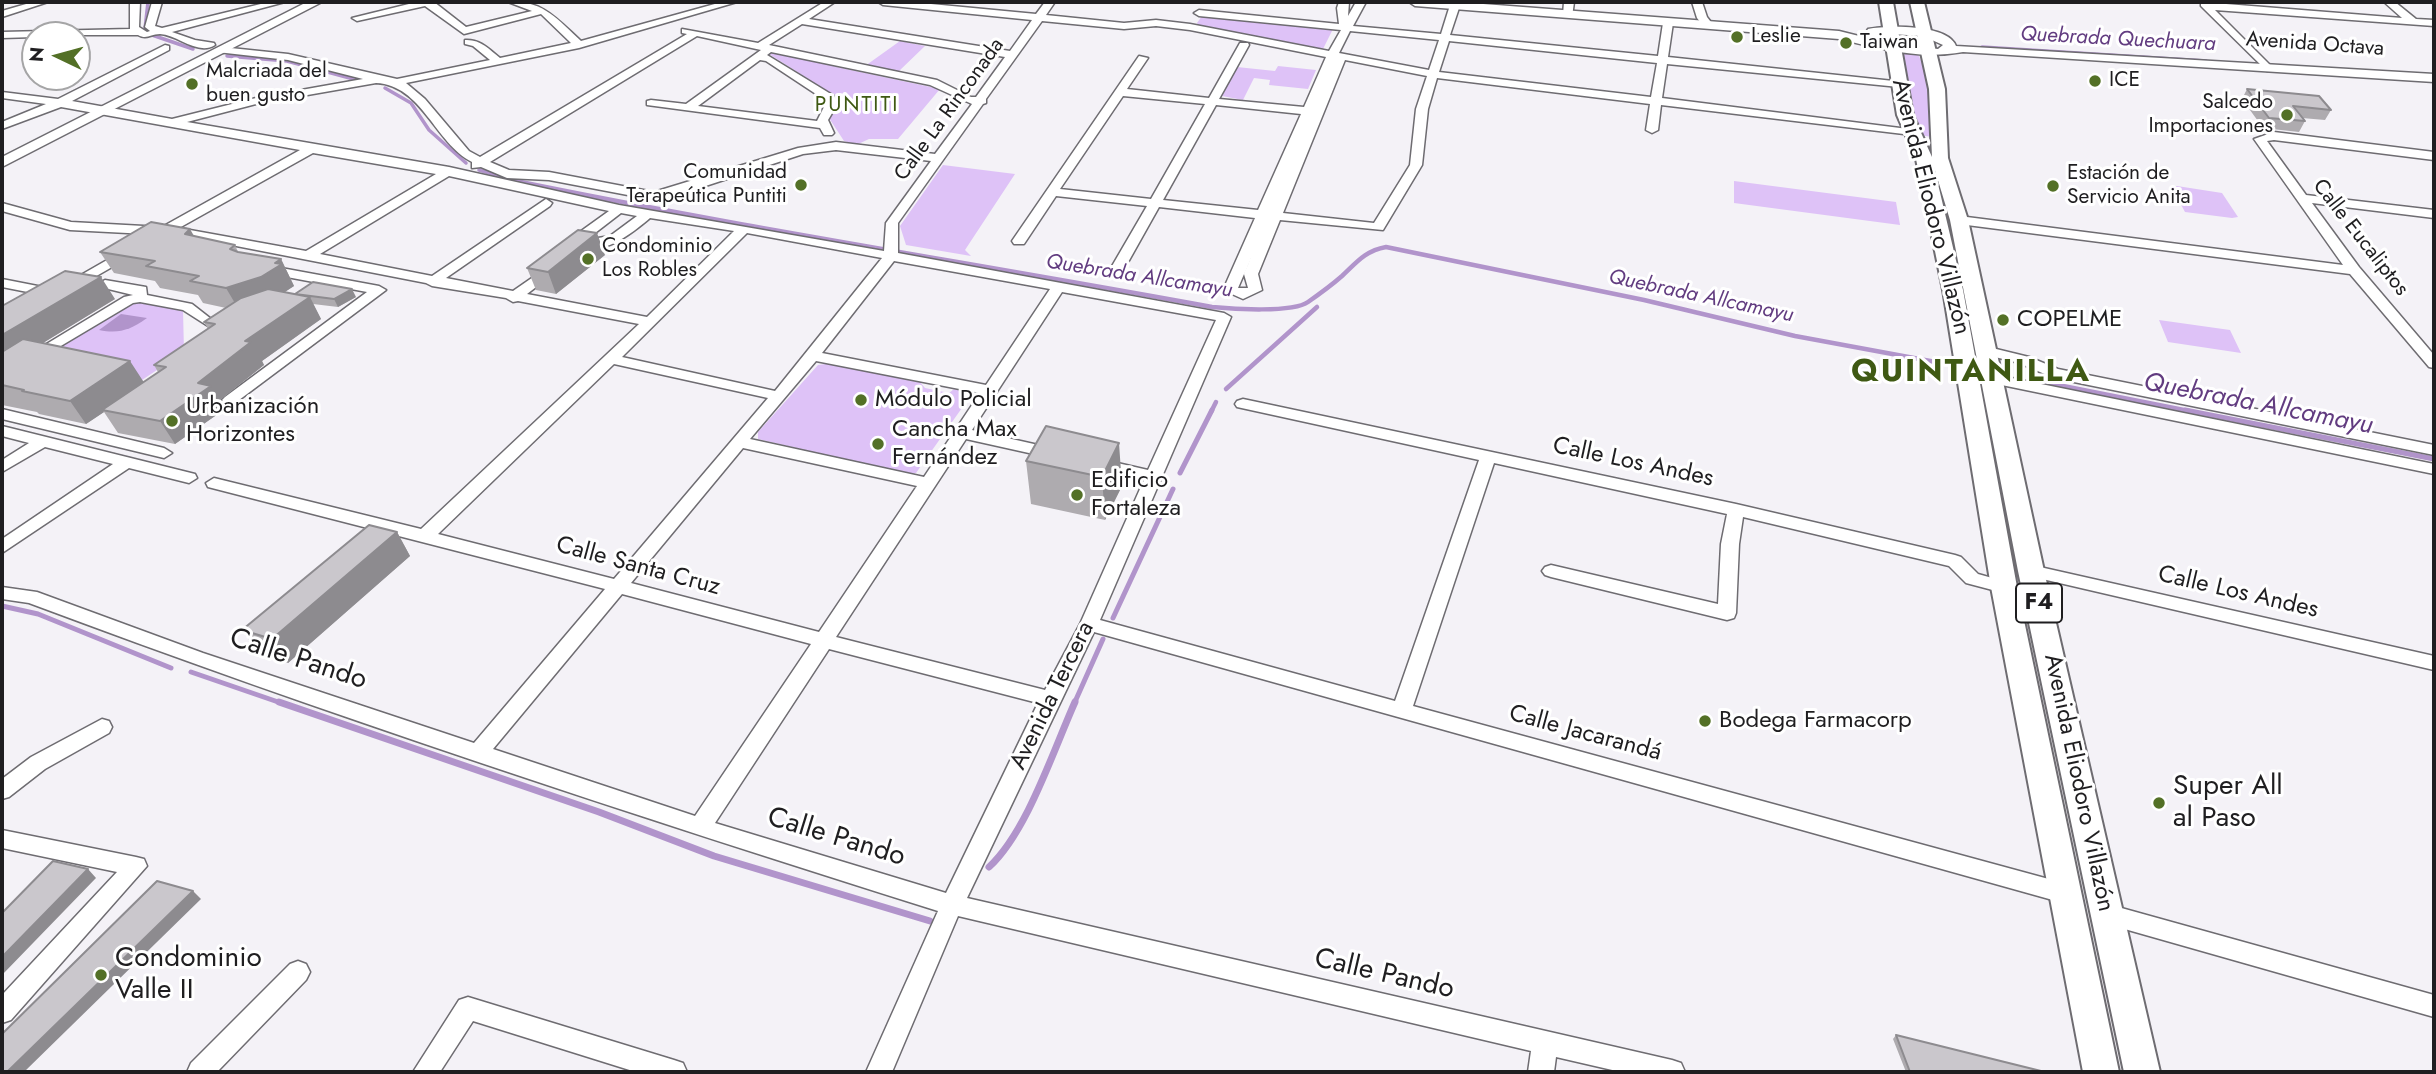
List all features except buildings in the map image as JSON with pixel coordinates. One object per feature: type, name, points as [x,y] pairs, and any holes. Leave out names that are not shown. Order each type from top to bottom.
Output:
[{"type":"highway","name":"Avenida Eliodoro Villazón","points":[[1886,2],[1888,38],[1905,115],[1924,159],[1953,290],[2004,587],[2101,1072]]},
{"type":"highway","name":"Avenida Eliodoro Villazón","points":[[1917,2],[1931,45],[1937,89],[1940,158],[1959,220],[2031,571],[2141,1072]]},
{"type":"highway","points":[[1888,38],[1931,45]]},
{"type":"main road","points":[[216,48],[296,2]]},
{"type":"main road","points":[[2,163],[97,109],[216,48],[316,2]]},
{"type":"main road","points":[[1415,2],[1568,8],[1668,23],[1888,38]]},
{"type":"main road","name":"Avenida Octava","points":[[1931,45],[2264,65],[2434,72]]},
{"type":"main road","name":"Avenida Octava","points":[[2264,65],[2434,78]]},
{"type":"main road","points":[[2,151],[97,109]]},
{"type":"street","points":[[2,14],[43,2]]},
{"type":"street","points":[[135,2],[136,32]]},
{"type":"street","points":[[157,2],[150,27],[193,43],[314,62],[379,80],[397,82],[579,45],[732,2]]},
{"type":"street","points":[[2,35],[136,32],[145,35],[279,2]]},
{"type":"street","points":[[357,18],[428,2],[464,31],[543,11]]},
{"type":"street","points":[[513,2],[543,11],[579,45]]},
{"type":"street","points":[[688,108],[801,21],[830,2]]},
{"type":"street","points":[[883,2],[1038,19],[1124,26],[1156,23],[1190,27],[1432,74],[1912,132]]},
{"type":"street","name":"Calle La Rinconada","points":[[891,251],[892,223],[982,101],[1050,2]]},
{"type":"street","points":[[1190,27],[1206,2]]},
{"type":"street","points":[[1344,2],[1342,8],[1345,28]]},
{"type":"street","points":[[1268,216],[1251,274],[1255,290],[1243,295],[1230,290],[1268,216],[1336,57],[1345,28],[1361,2]]},
{"type":"street","points":[[1697,2],[1709,26]]},
{"type":"street","points":[[2389,2],[2414,22]]},
{"type":"street","points":[[1052,192],[1378,227],[1416,165],[1422,109],[1456,3]]},
{"type":"street","points":[[2204,4],[2434,23]]},
{"type":"street","points":[[2204,4],[2264,65]]},
{"type":"street","points":[[1199,13],[1899,84]]},
{"type":"street","points":[[801,21],[1014,55]]},
{"type":"street","points":[[1652,130],[1668,23]]},
{"type":"street","points":[[651,25],[764,50],[933,82],[969,100],[982,101]]},
{"type":"street","points":[[308,256],[445,172],[482,163],[696,33]]},
{"type":"street","points":[[469,42],[477,44],[499,62]]},
{"type":"street","points":[[1115,273],[1244,45]]},
{"type":"street","points":[[2,126],[60,103],[165,48]]},
{"type":"street","points":[[764,50],[769,58],[830,98],[832,103],[822,120],[836,146]]},
{"type":"street","points":[[1019,241],[1143,58]]},
{"type":"street","points":[[170,123],[256,101],[379,80]]},
{"type":"street","points":[[397,82],[421,101],[465,154],[482,163],[508,174],[549,176],[654,196],[668,194],[791,154],[836,146],[939,158]]},
{"type":"street","points":[[1120,92],[1313,112]]},
{"type":"street","points":[[2,95],[97,109],[445,172],[647,214],[891,251],[1059,286],[700,827]]},
{"type":"street","points":[[651,103],[823,125]]},
{"type":"street","name":"Calle Eucaliptos","points":[[2434,156],[2264,136],[2260,139],[2354,270],[2434,363]]},
{"type":"street","points":[[34,306],[311,149]]},
{"type":"street","points":[[2302,198],[2434,214]]},
{"type":"street","points":[[432,282],[546,203]]},
{"type":"street","points":[[2,207],[69,226],[165,230],[650,323]]},
{"type":"street","points":[[574,252],[575,242],[619,209]]},
{"type":"street","points":[[513,298],[574,252],[612,242],[647,214]]},
{"type":"street","points":[[1959,220],[2354,270]]},
{"type":"street","points":[[426,535],[650,323],[744,229]]},
{"type":"street","points":[[479,751],[812,356],[891,251]]},
{"type":"street","points":[[230,400],[379,290],[256,268],[256,262]]},
{"type":"street","points":[[340,283],[361,268]]},
{"type":"street","points":[[299,292],[319,279]]},
{"type":"street","points":[[2,283],[55,293]]},
{"type":"street","points":[[105,284],[142,290],[140,299]]},
{"type":"street","name":"Avenida Tercera","points":[[879,1072],[952,905],[1050,699],[1089,624],[1223,317],[1059,286]]},
{"type":"street","points":[[2,377],[129,300],[140,299],[187,307],[215,328]]},
{"type":"street","points":[[317,312],[343,316]]},
{"type":"street","points":[[1987,351],[2024,360],[2054,373],[2434,450]]},
{"type":"street","points":[[812,356],[990,390]]},
{"type":"street","points":[[611,359],[778,396]]},
{"type":"street","points":[[1992,379],[2434,469]]},
{"type":"street","name":"Calle Los Andes","points":[[1243,404],[1736,510],[1955,561],[1972,579],[2004,587]]},
{"type":"street","points":[[2,414],[164,453]]},
{"type":"street","points":[[88,435],[109,421]]},
{"type":"street","points":[[2,431],[189,478]]},
{"type":"street","points":[[961,433],[1155,477]]},
{"type":"street","points":[[2,467],[43,441]]},
{"type":"street","points":[[739,442],[928,483]]},
{"type":"street","points":[[1402,710],[1488,456]]},
{"type":"street","points":[[2,547],[127,462]]},
{"type":"street","name":"Calle Santa Cruz","points":[[214,483],[426,535],[616,588],[1050,699]]},
{"type":"street","points":[[1551,571],[1727,612],[1730,544],[1736,510]]},
{"type":"street","name":"Calle Los Andes","points":[[2031,571],[2434,663]]},
{"type":"street","name":"Calle Pando","points":[[2,593],[31,597],[196,658],[700,827],[952,905],[1672,1072]]},
{"type":"street","name":"Calle Jacarandá","points":[[1089,624],[2067,894]]},
{"type":"street","points":[[2,791],[38,763],[102,727]]},
{"type":"street","points":[[2,839],[136,866],[2,1012]]},
{"type":"street","points":[[2108,914],[2434,1006]]},
{"type":"street","points":[[200,1072],[298,972]]},
{"type":"street","points":[[426,1072],[468,1007],[674,1072]]},
{"type":"street","points":[[1541,1072],[1545,1043]]},
{"type":"shaded area","points":[[1202,16],[1333,29],[1322,51],[1199,27],[1197,23]]},
{"type":"shaded area","points":[[900,41],[925,46],[898,72],[865,66]]},
{"type":"shaded area","points":[[774,50],[837,67],[940,89],[898,139],[869,139],[856,145],[844,141],[829,118],[838,101],[835,96],[769,54]]},
{"type":"shaded area","points":[[1899,52],[1918,54],[1929,79],[1932,137],[1920,135],[1910,108]]},
{"type":"shaded area","points":[[1278,66],[1316,70],[1308,89],[1269,85],[1270,80],[1254,78],[1243,100],[1222,96],[1237,67],[1275,71]]},
{"type":"shaded area","points":[[943,165],[1015,174],[965,250],[971,256],[906,245],[900,226]]},
{"type":"shaded area","points":[[1734,181],[1896,202],[1900,225],[1734,203]]},
{"type":"shaded area","points":[[2177,186],[2222,193],[2238,217],[2185,212],[2172,188]]},
{"type":"shaded area","points":[[134,301],[183,310],[184,352],[142,380],[38,358]]},
{"type":"shaded area","points":[[121,314],[147,318],[124,330],[99,330]]},
{"type":"shaded area","points":[[2159,320],[2230,330],[2241,353],[2168,342]]},
{"type":"shaded area","points":[[833,363],[919,381],[925,388],[949,393],[954,389],[967,393],[969,398],[916,473],[907,474],[758,439],[758,432],[818,365]]},
{"type":"waterway","name":"Quebrada Allcamayu","points":[[145,29],[148,2]]},
{"type":"waterway","name":"Quebrada Allcamayu","points":[[152,35],[193,49]]},
{"type":"waterway","name":"Quebrada Quechuara","points":[[1982,47],[2206,61]]},
{"type":"waterway","name":"Quebrada Allcamayu","points":[[227,56],[287,61],[357,80]]},
{"type":"waterway","name":"Quebrada Allcamayu","points":[[385,88],[411,103],[429,130],[466,163]]},
{"type":"waterway","name":"Quebrada Allcamayu","points":[[479,170],[518,181]]},
{"type":"waterway","name":"Quebrada Allcamayu","points":[[511,180],[518,181]]},
{"type":"waterway","name":"Quebrada Allcamayu","points":[[518,181],[773,230],[1221,308],[1289,308],[1300,305],[1308,302],[1367,254],[1386,247],[1644,300],[1795,336],[1941,363]]},
{"type":"waterway","points":[[1226,389],[1317,307]]},
{"type":"waterway","name":"Quebrada Allcamayu","points":[[2033,380],[2194,412]]},
{"type":"waterway","points":[[1212,410],[1216,402]]},
{"type":"waterway","points":[[1180,473],[1212,410]]},
{"type":"waterway","name":"Quebrada Allcamayu","points":[[2185,410],[2434,459]]},
{"type":"waterway","points":[[1113,618],[1173,489]]},
{"type":"waterway","points":[[2,606],[38,614],[171,668]]},
{"type":"waterway","points":[[1074,704],[1103,639]]},
{"type":"waterway","points":[[191,672],[284,704]]},
{"type":"waterway","points":[[279,702],[599,812],[714,856],[930,921]]},
{"type":"waterway","points":[[989,867],[1003,852],[1027,812],[1075,702]]},
{"type":"place","name":"Leslie","points":[[1737,37]]},
{"type":"place","name":"Taiwan","points":[[1846,43]]},
{"type":"place","name":"ICE","points":[[2095,81]]},
{"type":"place","name":"Malcriada del buen gusto","points":[[192,84]]},
{"type":"place","name":"Salcedo Importaciones","points":[[2287,115]]},
{"type":"place","name":"Comunidad Terapeútica Puntiti","points":[[801,185]]},
{"type":"place","name":"Estación de Servicio Anita","points":[[2053,186]]},
{"type":"place","name":"Condominio Los Robles","points":[[588,259]]},
{"type":"place","name":"COPELME","points":[[2003,320]]},
{"type":"place","name":"Módulo Policial","points":[[861,400]]},
{"type":"place","name":"Urbanización Horizontes","points":[[172,421]]},
{"type":"place","name":"Cancha Max Fernández","points":[[878,444]]},
{"type":"place","name":"Edificio Fortaleza","points":[[1077,495]]},
{"type":"place","name":"Bodega Farmacorp","points":[[1705,721]]},
{"type":"place","name":"Super All al Paso","points":[[2159,803]]},
{"type":"place","name":"Condominio Valle II","points":[[101,975]]},
{"type":"district","name":"PUNTITI","points":[[857,106]]},
{"type":"district","name":"QUINTANILLA","points":[[1971,373]]}]
